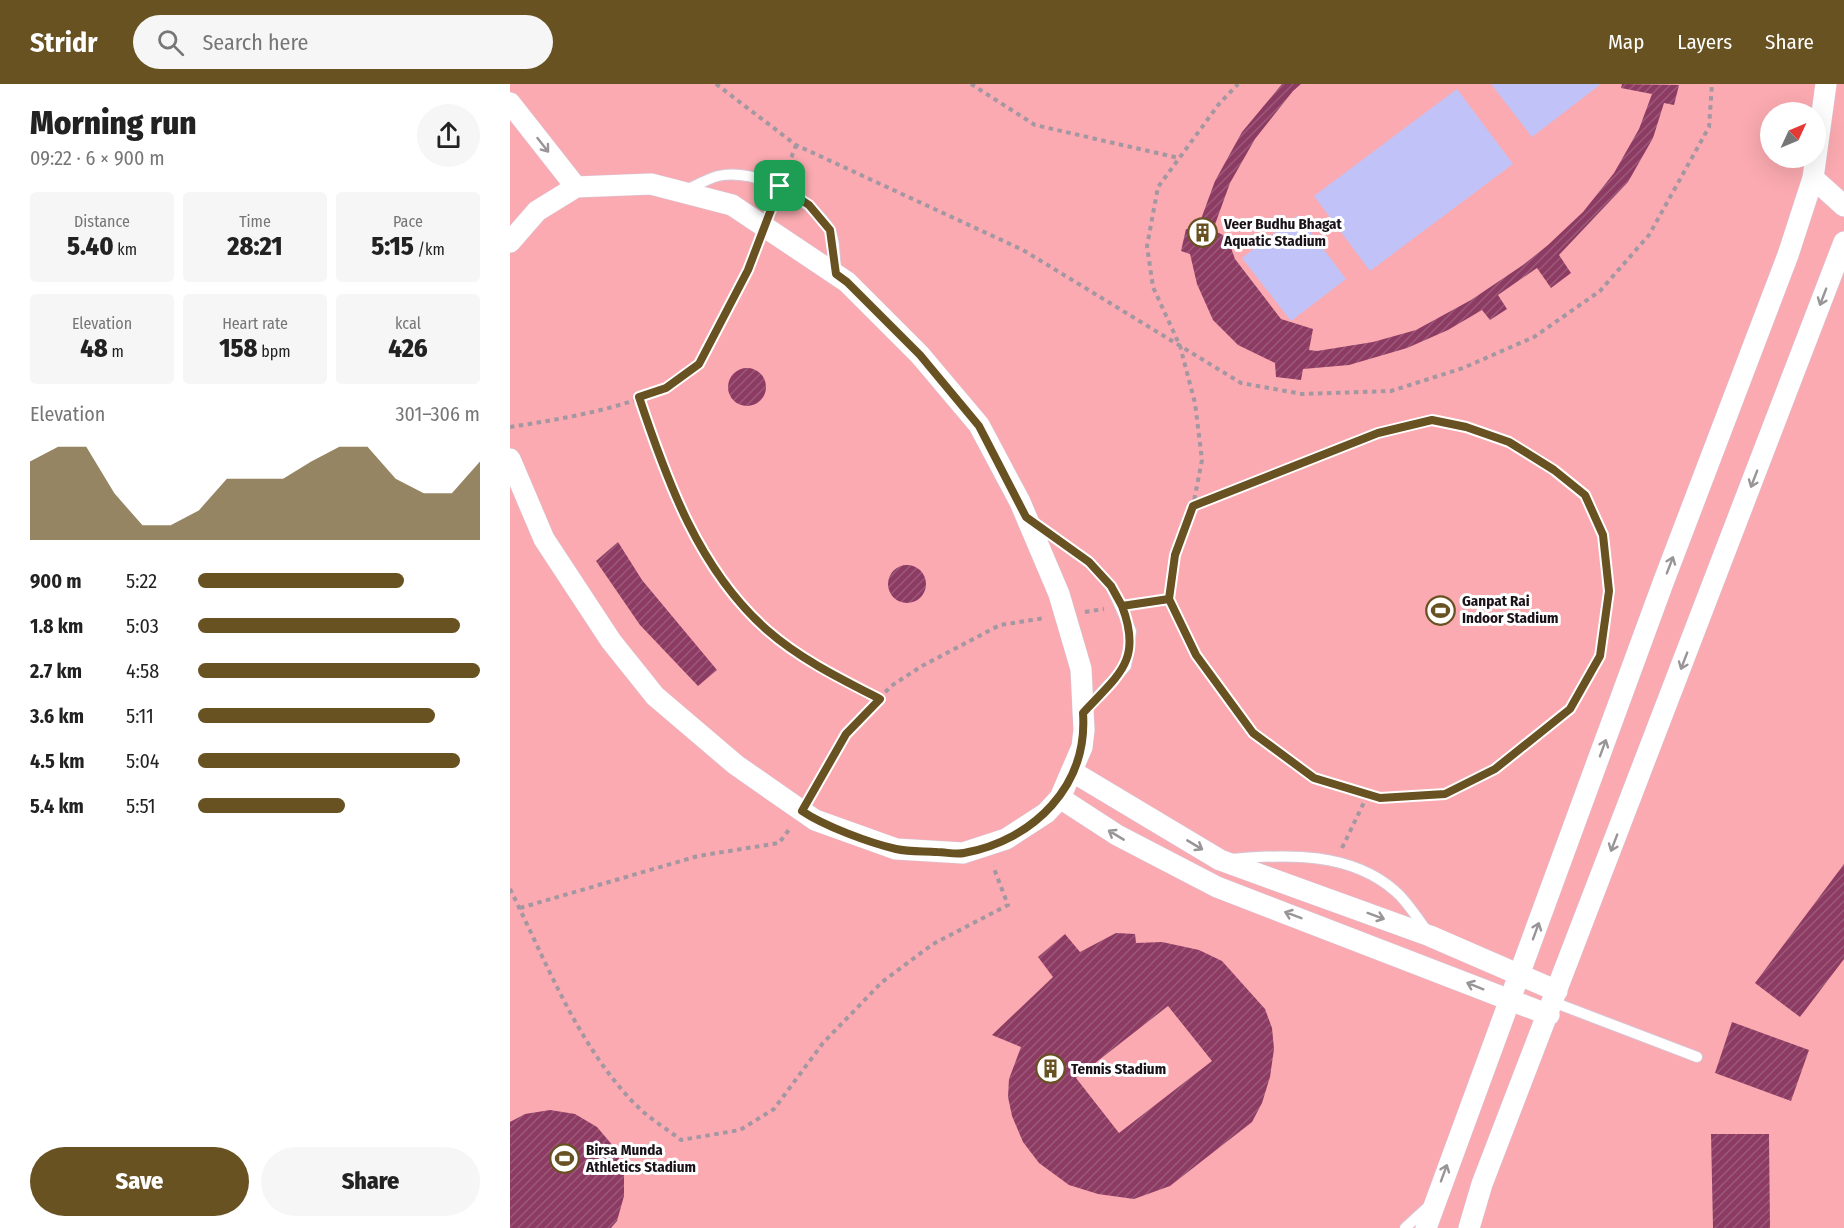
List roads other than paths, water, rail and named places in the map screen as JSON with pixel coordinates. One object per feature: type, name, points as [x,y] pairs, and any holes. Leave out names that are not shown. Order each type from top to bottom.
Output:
[{"type":"street","points":[[1426,1228],[1433,1203],[1520,975],[1663,583],[1757,341],[1814,178],[1826,84]]},
{"type":"street","points":[[510,103],[576,187]]},
{"type":"street","points":[[1814,178],[1844,206]]},
{"type":"street","points":[[510,459],[544,539],[611,641],[656,696],[736,765],[815,820],[896,849],[963,854],[1006,839],[1047,813],[1060,798],[1082,747],[1083,713],[1081,669],[1059,594],[1026,517],[979,426],[920,355],[847,282],[732,205],[651,184],[576,187],[537,212],[511,238]]},
{"type":"street","points":[[1469,1228],[1482,1184],[1844,242]]},
{"type":"street","points":[[1073,772],[1220,860],[1430,936],[1520,975],[1553,1002]]},
{"type":"street","points":[[1060,798],[1125,840],[1217,887],[1509,1000],[1553,1002]]},
{"type":"lane","points":[[681,192],[720,176],[752,178],[780,186],[809,205],[830,230],[836,274]]},
{"type":"lane","points":[[1026,517],[1089,562],[1111,586],[1122,606],[1131,631],[1126,666],[1083,713]]},
{"type":"lane","points":[[1220,860],[1279,855],[1310,856],[1370,874],[1396,891],[1430,936]]},
{"type":"lane","points":[[1553,1002],[1696,1057]]},
{"type":"lane","points":[[1405,1228],[1433,1203]]},
{"type":"water","points":[[1491,84],[1601,84],[1532,137]]},
{"type":"water","points":[[1457,89],[1513,164],[1370,271],[1314,196]]},
{"type":"water","points":[[1298,215],[1346,279],[1291,321],[1242,258]]},
{"type":"place","name":"Veer Budhu Bhagat Aquatic Stadium","points":[[1203,233]]},
{"type":"place","name":"Ganpat Rai Indoor Stadium","points":[[1441,610]]},
{"type":"place","name":"Tennis Stadium","points":[[1050,1069]]},
{"type":"place","name":"Birsa Munda Athletics Stadium","points":[[565,1159]]}]
